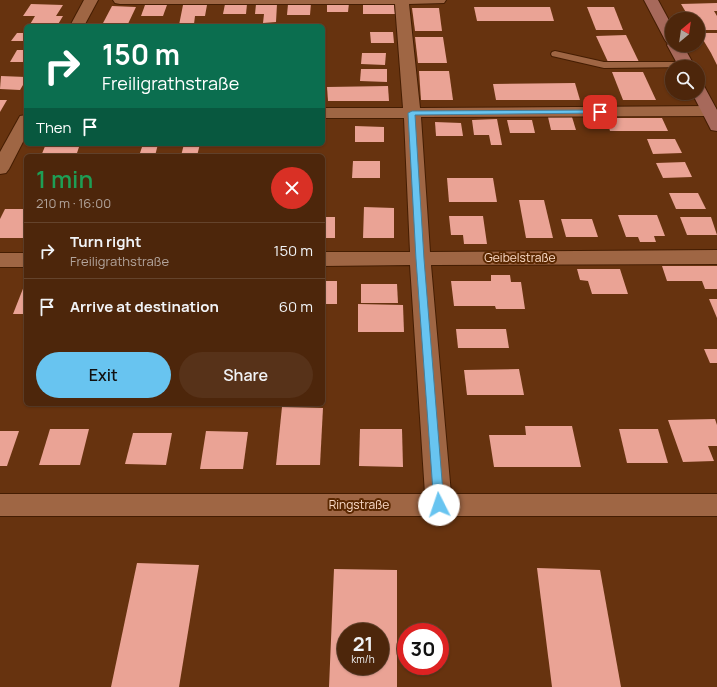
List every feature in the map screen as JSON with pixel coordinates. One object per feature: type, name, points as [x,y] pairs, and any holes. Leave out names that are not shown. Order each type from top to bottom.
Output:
[{"type":"main road","points":[[651,0],[665,27]]},
{"type":"street","points":[[78,24],[91,0]]},
{"type":"street","points":[[120,0],[439,0]]},
{"type":"street","points":[[402,0],[412,113],[420,259],[439,505]]},
{"type":"street","points":[[325,113],[412,113],[709,105]]},
{"type":"street","points":[[0,169],[24,124]]},
{"type":"street","name":"Geibelstraße","points":[[325,259],[717,257]]},
{"type":"street","points":[[0,260],[24,260]]},
{"type":"street","name":"Ringstraße","points":[[0,505],[717,505]]},
{"type":"lane","points":[[555,54],[604,65],[665,66]]},
{"type":"building","points":[[311,3],[310,15],[287,15],[288,4]]},
{"type":"building","points":[[327,3],[349,3],[348,12],[327,12]]},
{"type":"building","points":[[363,3],[394,3],[395,14],[363,14]]},
{"type":"building","points":[[717,3],[717,11],[714,11],[717,16],[717,30],[705,30],[705,12],[686,12],[681,4]]},
{"type":"building","points":[[31,4],[63,5],[56,16],[63,16],[58,24],[30,24],[35,16],[23,16]]},
{"type":"building","points":[[225,4],[247,4],[246,14],[223,14]]},
{"type":"building","points":[[256,4],[277,4],[276,22],[263,23],[264,14],[255,14]]},
{"type":"building","points":[[145,5],[167,5],[163,16],[141,16]]},
{"type":"building","points":[[183,5],[207,5],[205,16],[195,16],[194,24],[179,24]]},
{"type":"building","points":[[112,6],[136,7],[128,24],[103,24]]},
{"type":"building","points":[[474,7],[550,7],[554,21],[477,21]]},
{"type":"building","points":[[587,7],[614,7],[623,30],[596,30]]},
{"type":"building","points":[[412,8],[439,8],[442,31],[415,31]]},
{"type":"building","points":[[370,32],[393,32],[394,43],[371,43]]},
{"type":"building","points":[[17,33],[24,33],[24,41],[11,41]]},
{"type":"building","points":[[705,33],[717,33],[717,65],[705,43]]},
{"type":"building","points":[[626,35],[639,62],[608,62],[596,36]]},
{"type":"building","points":[[415,37],[443,37],[447,63],[418,63]]},
{"type":"building","points":[[17,50],[24,50],[24,62],[10,62]]},
{"type":"building","points":[[362,53],[386,53],[385,65],[361,64]]},
{"type":"building","points":[[361,69],[387,69],[387,82],[360,81]]},
{"type":"building","points":[[419,71],[449,71],[453,100],[421,100]]},
{"type":"building","points":[[612,72],[643,72],[656,100],[623,100]]},
{"type":"building","points":[[1,76],[24,77],[24,83],[20,90],[0,89]]},
{"type":"building","points":[[575,83],[580,100],[496,100],[493,84]]},
{"type":"building","points":[[388,86],[389,101],[328,101],[327,87]]},
{"type":"building","points":[[0,100],[7,100],[0,112]]},
{"type":"building","points":[[548,117],[572,117],[576,130],[551,130]]},
{"type":"building","points":[[606,118],[662,118],[668,131],[610,131]]},
{"type":"building","points":[[497,119],[502,145],[491,145],[489,135],[474,135],[472,120]]},
{"type":"building","points":[[507,120],[532,120],[535,133],[510,133]]},
{"type":"building","points":[[435,122],[461,123],[463,136],[436,136]]},
{"type":"building","points":[[355,126],[384,127],[384,142],[355,142]]},
{"type":"building","points":[[647,139],[675,139],[682,153],[653,154]]},
{"type":"building","points":[[45,146],[79,146],[77,154],[42,154]]},
{"type":"building","points":[[142,146],[158,146],[156,154],[140,154]]},
{"type":"building","points":[[184,146],[200,146],[198,154],[182,154]]},
{"type":"building","points":[[353,161],[380,161],[380,178],[352,178]]},
{"type":"building","points":[[685,162],[692,177],[663,178],[656,163]]},
{"type":"building","points":[[447,178],[493,178],[497,202],[449,202]]},
{"type":"building","points":[[669,193],[698,193],[706,209],[676,209]]},
{"type":"building","points":[[519,200],[544,200],[553,238],[526,238]]},
{"type":"building","points":[[364,207],[394,208],[394,238],[363,238]]},
{"type":"building","points":[[5,209],[24,209],[23,238],[0,238],[0,219]]},
{"type":"building","points":[[618,215],[657,215],[665,236],[654,236],[656,242],[640,242],[638,237],[626,237]]},
{"type":"building","points":[[449,216],[483,216],[487,244],[464,244],[463,235],[451,235]]},
{"type":"building","points":[[325,217],[335,217],[335,238],[325,238]]},
{"type":"building","points":[[680,217],[711,217],[717,235],[687,235]]},
{"type":"building","points":[[561,219],[592,219],[598,237],[566,237]]},
{"type":"building","points":[[662,266],[717,266],[717,289],[705,289],[702,281],[667,281]]},
{"type":"building","points":[[577,269],[620,269],[628,294],[592,294],[588,281],[580,280]]},
{"type":"building","points":[[491,275],[510,275],[511,282],[521,282],[525,309],[496,309],[495,306],[454,306],[451,281],[491,281]]},
{"type":"building","points":[[325,281],[337,281],[337,304],[325,304]]},
{"type":"building","points":[[361,284],[397,284],[398,303],[361,303]]},
{"type":"building","points":[[24,286],[24,314],[13,314]]},
{"type":"building","points":[[709,299],[717,299],[717,318]]},
{"type":"building","points":[[358,304],[403,305],[404,332],[358,332]]},
{"type":"building","points":[[456,329],[506,329],[509,348],[458,348]]},
{"type":"building","points":[[704,349],[717,349],[717,363],[710,363]]},
{"type":"building","points":[[519,369],[524,395],[467,395],[464,370]]},
{"type":"building","points":[[282,407],[323,408],[320,465],[276,465]]},
{"type":"building","points":[[715,419],[717,425],[717,446],[708,446],[714,461],[683,462],[668,420]]},
{"type":"building","points":[[525,426],[572,426],[581,467],[494,467],[489,435],[526,435]]},
{"type":"building","points":[[50,429],[89,429],[80,465],[39,465]]},
{"type":"building","points":[[360,429],[402,429],[403,467],[359,466]]},
{"type":"building","points":[[619,429],[658,429],[668,463],[627,463]]},
{"type":"building","points":[[0,431],[19,431],[7,466],[0,466]]},
{"type":"building","points":[[206,431],[248,432],[243,469],[200,469]]},
{"type":"building","points":[[133,433],[172,433],[166,465],[125,464]]},
{"type":"building","points":[[137,563],[199,565],[179,687],[111,687]]},
{"type":"building","points":[[537,568],[600,570],[621,687],[552,687]]},
{"type":"building","points":[[334,569],[397,570],[397,687],[329,687]]},
{"type":"route","points":[[439,505],[420,259],[412,113],[600,112]]}]
